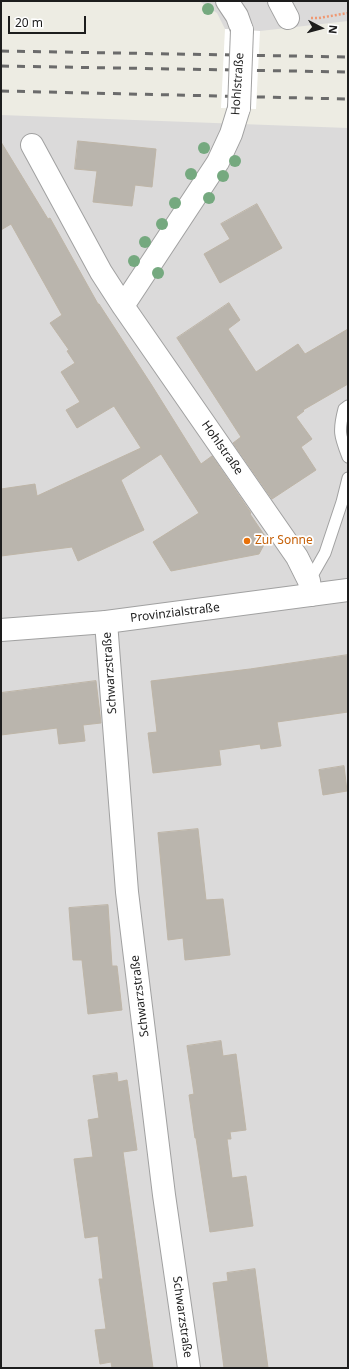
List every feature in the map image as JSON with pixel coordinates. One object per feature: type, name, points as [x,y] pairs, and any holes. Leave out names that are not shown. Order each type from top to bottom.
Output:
[{"type":"street","name":"Hohlstraße","points":[[123,306],[218,162],[231,134],[239,108],[242,30],[237,16],[227,1]]},
{"type":"street","name":"Hohlstraße","points":[[32,145],[101,272],[297,557],[310,588]]},
{"type":"street","name":"Provinzialstraße","points":[[1,630],[106,622],[310,588],[348,590]]},
{"type":"street","name":"Schwarzstraße","points":[[106,622],[127,892],[164,1195],[189,1368]]},
{"type":"lane","points":[[348,406],[344,409],[340,423],[340,435],[348,457]]},
{"type":"lane","points":[[310,588],[325,553],[342,502],[348,478]]},
{"type":"path","points":[[284,10],[319,18],[348,13]]},
{"type":"shaded area","points":[[199,1],[348,1],[348,21],[260,31],[225,29],[217,13]]},
{"type":"shaded area","points":[[1,115],[348,128],[348,1368],[1,1368]]},
{"type":"pier","points":[[225,29],[260,31],[256,109],[221,108]]},
{"type":"building","points":[[78,141],[156,149],[152,187],[135,185],[132,206],[93,202],[97,171],[75,169]]},
{"type":"building","points":[[1,142],[48,219],[50,218],[98,304],[151,384],[201,464],[212,456],[251,513],[250,514],[267,539],[259,554],[171,571],[153,542],[199,513],[161,454],[121,480],[144,530],[78,561],[72,547],[1,556],[1,489],[35,484],[37,496],[141,448],[114,406],[77,428],[66,410],[80,402],[61,372],[75,363],[67,351],[69,350],[50,323],[62,315],[11,224],[1,230]]},
{"type":"building","points":[[257,204],[282,248],[220,283],[204,254],[230,239],[221,224]]},
{"type":"building","points":[[229,303],[240,320],[228,329],[256,372],[298,344],[305,354],[348,329],[348,384],[303,410],[304,411],[296,417],[312,439],[301,447],[316,470],[272,499],[233,443],[241,437],[177,338]]},
{"type":"building","points":[[348,655],[348,712],[277,722],[281,746],[261,749],[260,744],[219,750],[221,765],[153,773],[148,733],[157,732],[151,681]]},
{"type":"building","points":[[96,681],[101,723],[83,725],[85,741],[59,744],[57,728],[1,735],[1,693]]},
{"type":"building","points":[[344,766],[347,791],[323,795],[319,770]]},
{"type":"building","points":[[198,829],[206,900],[223,899],[230,955],[185,960],[183,938],[168,940],[158,833]]},
{"type":"building","points":[[108,905],[112,966],[117,966],[122,1010],[88,1014],[82,960],[73,960],[69,908]]},
{"type":"building","points":[[221,1041],[223,1056],[236,1054],[246,1130],[230,1132],[231,1139],[227,1139],[232,1178],[246,1176],[253,1226],[210,1232],[189,1095],[194,1094],[187,1046]]},
{"type":"building","points":[[117,1073],[118,1082],[127,1080],[137,1150],[123,1152],[153,1368],[112,1368],[111,1362],[100,1364],[95,1330],[106,1329],[99,1279],[103,1279],[98,1236],[85,1238],[74,1159],[93,1157],[88,1120],[99,1118],[93,1076]]},
{"type":"building","points":[[255,1269],[268,1368],[224,1368],[213,1283],[228,1281],[227,1273]]},
{"type":"railway","points":[[1,51],[348,57]]},
{"type":"railway","points":[[1,66],[348,72]]},
{"type":"railway","points":[[1,91],[348,99]]},
{"type":"place","name":"Zur Sonne","points":[[247,541]]}]
